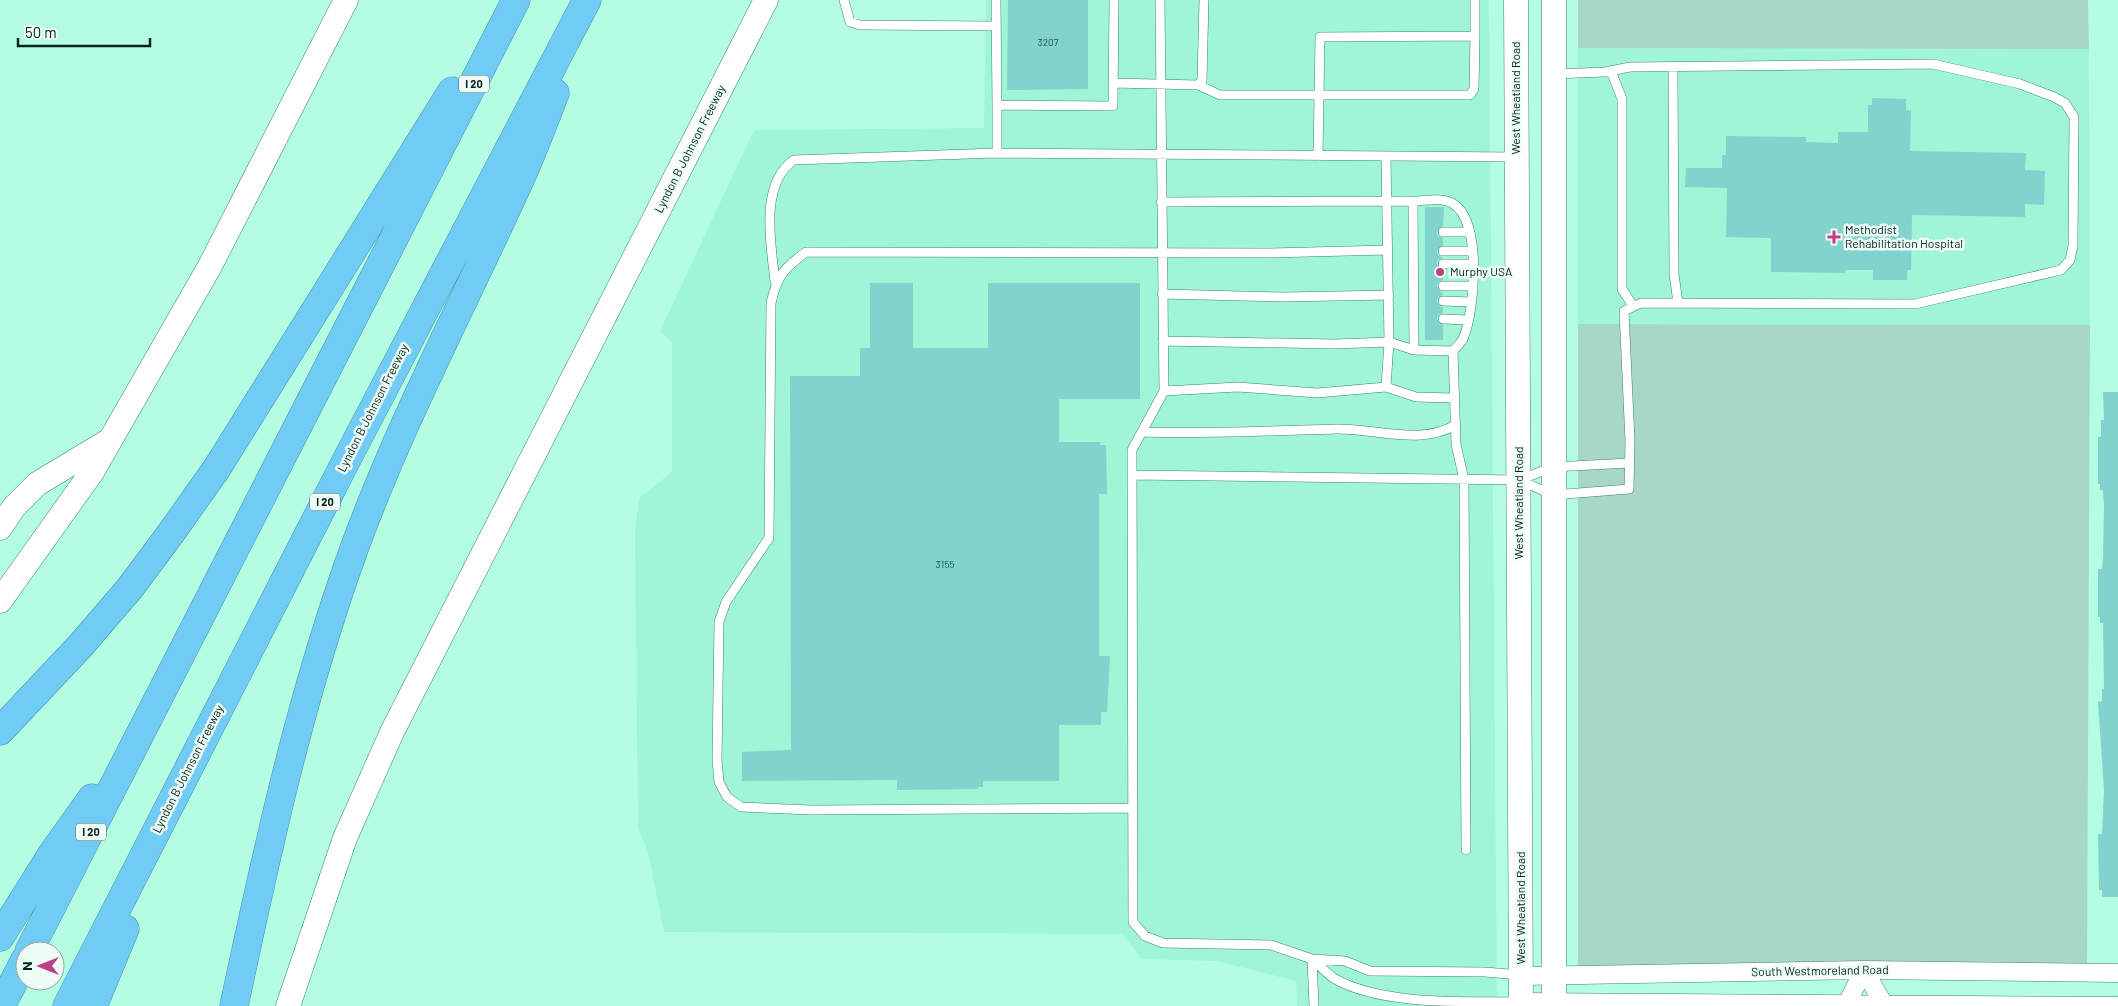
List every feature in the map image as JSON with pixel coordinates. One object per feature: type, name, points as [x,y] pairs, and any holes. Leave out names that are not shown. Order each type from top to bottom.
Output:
[{"type":"highway","points":[[0,731],[82,644],[130,588],[211,476],[371,224],[411,154],[511,0]]},
{"type":"highway","name":"I 20","points":[[34,941],[516,0]]},
{"type":"highway","name":"Lyndon B Johnson Freeway","points":[[67,1006],[459,242],[587,0]]},
{"type":"highway","points":[[234,1006],[293,742],[322,642],[355,547],[396,444],[519,182],[592,0]]},
{"type":"highway","points":[[0,937],[52,854],[152,713]]},
{"type":"highway","points":[[93,1006],[204,738]]},
{"type":"highway","points":[[1,1006],[15,979]]},
{"type":"main road","points":[[0,601],[92,472],[111,439],[210,266],[346,0]]},
{"type":"main road","name":"Lyndon B Johnson Freeway","points":[[290,1005],[323,900],[345,838],[392,732],[766,0]]},
{"type":"main road","name":"West Wheatland Road","points":[[1516,0],[1521,1004]]},
{"type":"main road","points":[[1554,0],[1554,1004]]},
{"type":"main road","points":[[0,528],[14,507],[37,484],[111,439]]},
{"type":"street","name":"South Westmoreland Road","points":[[1522,976],[1864,970],[2118,973]]},
{"type":"street","points":[[1864,970],[1883,1005]]},
{"type":"street","points":[[1846,1005],[1864,970]]},
{"type":"street","points":[[1521,1004],[2118,1006]]},
{"type":"lane","points":[[844,0],[850,22],[860,25],[996,26]]},
{"type":"lane","points":[[996,0],[997,154]]},
{"type":"lane","points":[[997,105],[1113,106],[1114,0]]},
{"type":"lane","points":[[1160,0],[1164,391],[1132,450],[1133,922],[1145,936],[1163,943],[1271,945],[1312,959],[1345,961],[1370,971],[1485,972],[1522,976]]},
{"type":"lane","points":[[1198,85],[1202,81],[1204,0]]},
{"type":"lane","points":[[1113,83],[1198,85],[1220,94],[1470,95],[1474,89],[1475,0]]},
{"type":"lane","points":[[1318,156],[1320,37],[1475,36]]},
{"type":"lane","points":[[1519,480],[1553,495],[1629,490],[1630,441],[1624,311],[1641,302],[1914,304],[2061,270],[2070,260],[2073,246],[2074,117],[2065,104],[2054,96],[2020,84],[1933,64],[1630,67],[1611,71],[1554,74]]},
{"type":"lane","points":[[1673,67],[1674,274],[1678,303]]},
{"type":"lane","points":[[1611,71],[1622,99],[1622,289],[1633,306]]},
{"type":"lane","points":[[1133,808],[811,810],[742,807],[727,797],[719,782],[719,622],[726,602],[769,538],[771,302],[775,282],[768,222],[778,177],[783,168],[794,160],[997,154],[1516,157]]},
{"type":"lane","points":[[1386,157],[1387,250],[1390,295],[1386,388]]},
{"type":"lane","points":[[1161,202],[1444,200],[1453,204],[1463,214],[1470,232],[1473,264],[1472,286],[1468,320],[1462,340],[1453,351],[1453,398],[1455,425],[1464,480],[1466,850]]},
{"type":"lane","points":[[1414,201],[1414,350]]},
{"type":"lane","points":[[1414,231],[1425,231]]},
{"type":"lane","points":[[1443,232],[1470,232]]},
{"type":"lane","points":[[775,282],[788,265],[806,252],[1387,250]]},
{"type":"lane","points":[[1443,251],[1472,250]]},
{"type":"lane","points":[[1414,251],[1425,251]]},
{"type":"lane","points":[[1414,263],[1425,264]]},
{"type":"lane","points":[[1443,264],[1473,264]]},
{"type":"lane","points":[[1414,286],[1425,286]]},
{"type":"lane","points":[[1443,286],[1472,286]]},
{"type":"lane","points":[[1162,294],[1285,297],[1390,295]]},
{"type":"lane","points":[[1414,300],[1425,301]]},
{"type":"lane","points":[[1443,301],[1471,302]]},
{"type":"lane","points":[[1414,318],[1425,319]]},
{"type":"lane","points":[[1443,319],[1468,320]]},
{"type":"lane","points":[[1163,341],[1335,344],[1389,342],[1414,350],[1453,351]]},
{"type":"lane","points":[[1164,391],[1238,387],[1317,393],[1386,388],[1416,397],[1453,398]]},
{"type":"lane","points":[[1142,432],[1259,433],[1338,429],[1419,435],[1444,432],[1455,425]]},
{"type":"lane","points":[[1133,475],[1519,480],[1553,467],[1629,463]]},
{"type":"lane","points":[[1312,959],[1334,979],[1360,989],[1396,998],[1521,1004]]},
{"type":"lane","points":[[1312,959],[1314,1006]]},
{"type":"shaded area","points":[[986,0],[1489,0],[1497,1006],[1297,1006],[1296,981],[1217,961],[1142,959],[1122,934],[664,932],[648,852],[638,828],[635,531],[639,498],[672,472],[672,342],[660,331],[754,130],[984,128]]},
{"type":"shaded area","points":[[1578,0],[2088,0],[2089,49],[1578,48]]},
{"type":"shaded area","name":"Methodist Rehabilitation Hospital","points":[[1578,48],[2089,49],[2090,325],[1578,324]]},
{"type":"shaded area","points":[[1578,324],[2090,325],[2087,974],[1578,975]]},
{"type":"building","points":[[1008,0],[1088,0],[1088,89],[1007,90]]},
{"type":"building","points":[[1872,98],[1906,99],[1906,110],[1911,111],[1910,151],[2026,153],[2025,170],[2045,171],[2044,205],[2025,204],[2025,217],[1912,215],[1911,270],[1907,270],[1907,280],[1873,280],[1873,270],[1846,270],[1845,273],[1771,272],[1771,238],[1726,237],[1727,188],[1685,187],[1686,168],[1722,168],[1722,155],[1726,155],[1726,136],[1806,137],[1806,142],[1838,143],[1838,132],[1868,132],[1868,105],[1872,105]]},
{"type":"building","name":"Murphy USA","points":[[1425,207],[1444,207],[1443,226],[1437,232],[1438,236],[1443,238],[1443,245],[1437,251],[1438,255],[1443,258],[1438,260],[1437,264],[1443,270],[1443,280],[1438,282],[1437,286],[1443,295],[1438,297],[1437,301],[1439,306],[1443,307],[1443,313],[1438,315],[1437,319],[1439,324],[1443,325],[1443,340],[1425,340]]},
{"type":"building","points":[[870,283],[913,283],[913,348],[988,348],[988,283],[1140,283],[1140,399],[1059,399],[1059,442],[1100,442],[1100,445],[1106,445],[1107,494],[1099,494],[1099,656],[1110,656],[1107,712],[1101,712],[1101,725],[1059,725],[1059,781],[983,781],[983,787],[978,787],[978,789],[897,790],[897,780],[742,781],[742,752],[791,750],[790,376],[860,376],[860,348],[870,348]]},
{"type":"building","points":[[2103,392],[2118,392],[2118,897],[2102,897],[2102,890],[2099,890],[2098,834],[2102,834],[2104,790],[2098,702],[2102,701],[2102,689],[2104,689],[2103,623],[2100,623],[2100,617],[2098,617],[2098,569],[2102,569],[2104,507],[2103,490],[2100,490],[2100,484],[2098,484],[2098,437],[2101,437],[2101,420],[2104,420]]},
{"type":"place","name":"Methodist Rehabilitation Hospital","points":[[1834,237]]},
{"type":"place","name":"Murphy USA","points":[[1440,272]]}]
